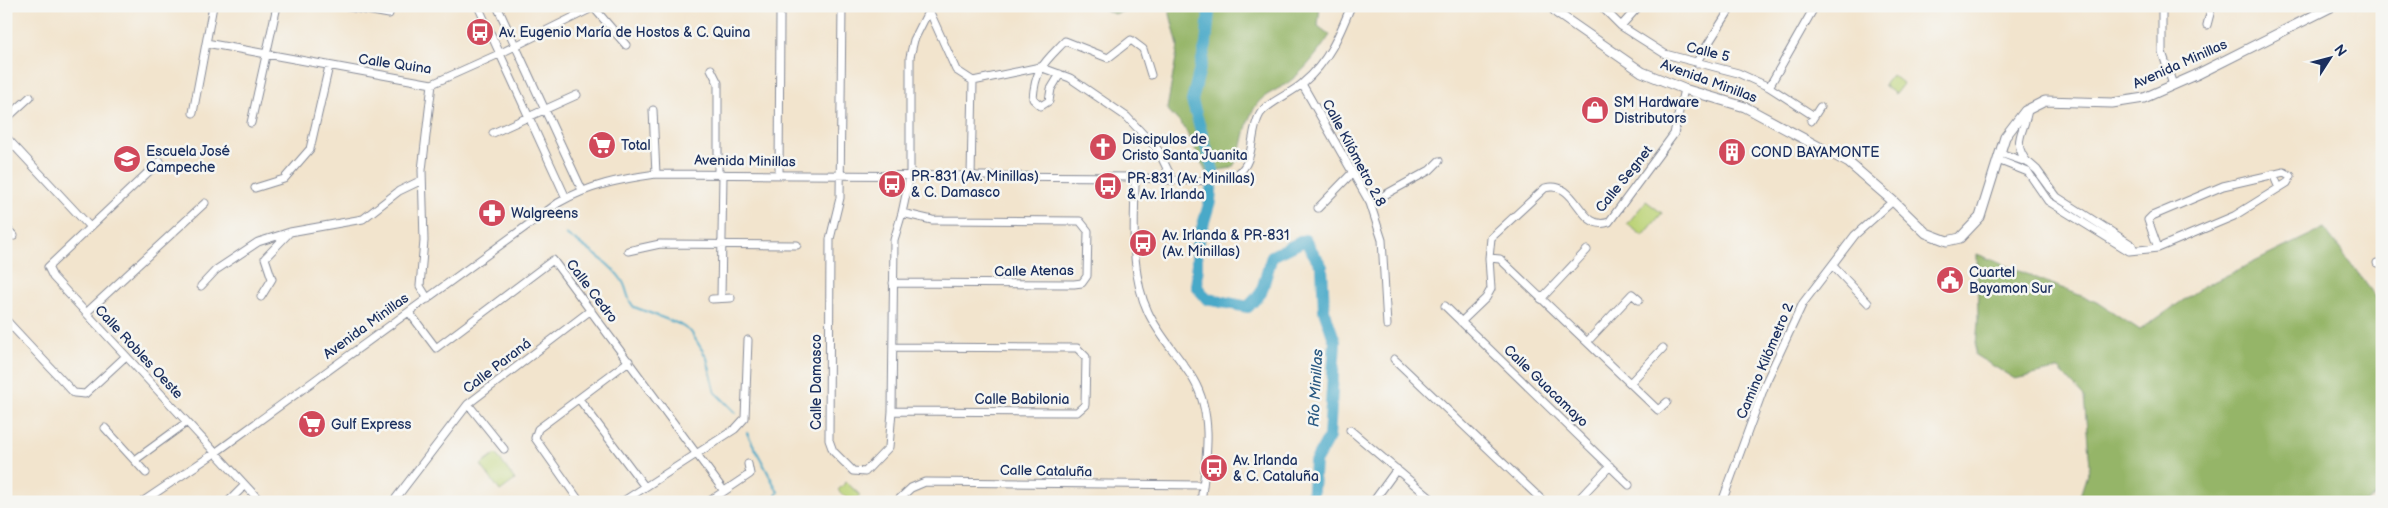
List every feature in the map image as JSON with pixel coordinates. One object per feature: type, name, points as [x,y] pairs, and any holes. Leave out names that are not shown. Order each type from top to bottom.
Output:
[{"type":"main road","name":"Avenida Minillas","points":[[1551,6],[1557,13],[1642,72],[1684,90],[1746,107],[1849,164],[1893,201],[1926,233],[1947,241],[1960,238],[1980,217],[2005,137],[2028,109],[2045,101],[2112,103],[2144,98],[2333,6]]},
{"type":"street","points":[[193,113],[213,6]]},
{"type":"street","points":[[251,123],[277,6]]},
{"type":"street","points":[[344,6],[389,14]]},
{"type":"street","points":[[478,6],[566,198]]},
{"type":"street","points":[[497,6],[582,190]]},
{"type":"street","points":[[841,175],[842,6]]},
{"type":"street","name":"Avenida Minillas","points":[[142,502],[215,453],[566,198],[582,190],[614,180],[656,174],[1135,177],[1173,180],[1226,178],[1238,174],[1248,160],[1254,126],[1261,112],[1302,84],[1321,66],[1337,41],[1351,6]]},
{"type":"street","name":"Calle 5","points":[[1601,6],[1622,26],[1665,54],[1738,73],[1769,87],[1813,118],[1820,107]]},
{"type":"street","points":[[1622,26],[1639,6]]},
{"type":"street","points":[[1696,63],[1732,6]]},
{"type":"street","points":[[1769,87],[1816,6]]},
{"type":"street","points":[[2162,6],[2162,52],[2173,85]]},
{"type":"street","points":[[2207,25],[2212,6]]},
{"type":"street","points":[[595,7],[626,45]]},
{"type":"street","name":"Calle Quina","points":[[206,43],[432,84],[515,47],[595,7]]},
{"type":"street","points":[[928,8],[956,70],[972,81],[1040,67],[1070,78],[1127,117],[1158,150],[1173,180]]},
{"type":"street","name":"Calle Damasco","points":[[841,175],[840,198],[830,239],[829,440],[833,450],[853,471],[865,472],[889,447],[892,411],[894,240],[910,176],[910,57],[914,40],[928,8]]},
{"type":"street","points":[[779,175],[780,15]]},
{"type":"street","points":[[1060,74],[1051,89],[1049,101],[1041,106],[1033,99],[1034,85],[1040,67],[1065,41],[1108,58],[1132,40],[1143,49],[1151,75]]},
{"type":"street","points":[[255,188],[284,179],[310,149],[329,66]]},
{"type":"street","points":[[711,69],[718,84],[722,298]]},
{"type":"street","points":[[971,176],[972,81]]},
{"type":"street","points":[[428,299],[420,286],[424,241],[422,180],[432,84]]},
{"type":"street","name":"Calle Kilómetro 2.8","points":[[1302,84],[1370,203],[1382,240],[1387,324]]},
{"type":"street","name":"Calle Segnet","points":[[1462,322],[1486,298],[1491,289],[1489,258],[1491,238],[1545,188],[1555,185],[1564,188],[1592,222],[1601,224],[1609,222],[1674,134],[1684,90]]},
{"type":"street","points":[[493,133],[577,95]]},
{"type":"street","points":[[6,119],[30,97]]},
{"type":"street","points":[[2028,109],[2019,140],[2020,150],[2029,163],[2037,170],[2053,194],[2132,244],[2134,250]]},
{"type":"street","points":[[653,110],[656,174]]},
{"type":"street","points":[[6,137],[89,226],[160,162]]},
{"type":"street","points":[[1999,157],[2029,163]]},
{"type":"street","points":[[1999,157],[2022,168],[2032,176],[2048,201],[2129,251],[2158,248],[2234,216],[2287,183],[2290,176],[2284,172],[2224,186],[2152,216],[2148,220],[2158,248]]},
{"type":"street","points":[[1370,203],[1430,170],[1439,161]]},
{"type":"street","points":[[1318,208],[1353,172]]},
{"type":"street","points":[[2273,174],[2279,188]]},
{"type":"street","points":[[1135,177],[1136,278],[1148,313],[1194,380],[1203,403],[1208,439],[1200,502]]},
{"type":"street","points":[[201,286],[216,270],[258,242],[290,232],[363,218],[398,191],[422,180]]},
{"type":"street","name":"Camino Kilómetro 2","points":[[1722,502],[1766,382],[1803,303],[1855,235],[1893,201]]},
{"type":"street","points":[[86,313],[205,203]]},
{"type":"street","name":"Calle Atenas","points":[[893,283],[1074,284],[1082,283],[1087,276],[1088,231],[1080,221],[932,220],[902,213]]},
{"type":"street","name":"Calle Robles Oeste","points":[[89,226],[48,267],[53,277],[261,502]]},
{"type":"street","points":[[6,228],[14,236]]},
{"type":"street","points":[[261,297],[272,279],[265,258],[290,232]]},
{"type":"street","points":[[628,251],[660,244],[797,245]]},
{"type":"street","points":[[1541,299],[1587,250]]},
{"type":"street","points":[[1489,258],[1500,259],[1658,410],[1667,402]]},
{"type":"street","name":"Calle Cedro","points":[[410,312],[436,348],[553,260],[724,491]]},
{"type":"street","points":[[1833,266],[1868,303]]},
{"type":"street","points":[[1586,342],[1632,294],[1639,300]]},
{"type":"street","points":[[712,299],[731,298]]},
{"type":"street","name":"Calle Guacamayo","points":[[1445,306],[1629,484]]},
{"type":"street","name":"Calle Paraná","points":[[393,502],[468,404],[591,310]]},
{"type":"street","points":[[6,320],[74,393],[85,394],[126,356]]},
{"type":"street","points":[[622,502],[728,434],[745,418],[748,340]]},
{"type":"street","name":"Calle Babilonia","points":[[892,411],[1077,412],[1085,405],[1086,391],[1086,357],[1077,348],[893,347]]},
{"type":"street","points":[[1630,383],[1663,348]]},
{"type":"street","points":[[1394,358],[1544,502]]},
{"type":"street","points":[[580,502],[535,438],[538,430],[629,361]]},
{"type":"street","points":[[579,399],[645,487]]},
{"type":"street","points":[[468,404],[504,449]]},
{"type":"street","points":[[135,460],[186,422]]},
{"type":"street","points":[[105,428],[146,473]]},
{"type":"street","points":[[1350,430],[1435,502]]},
{"type":"street","points":[[708,502],[750,474],[748,464]]},
{"type":"street","points":[[1576,502],[1610,466]]},
{"type":"street","points":[[1373,502],[1397,469]]},
{"type":"street","name":"Calle Cataluña","points":[[896,502],[911,488],[924,482],[1203,485]]},
{"type":"street","points":[[228,502],[245,485]]},
{"type":"green space","points":[[1098,6],[1140,6],[1114,14]]},
{"type":"green space","points":[[1168,6],[1320,6],[1318,26],[1330,35],[1295,77],[1264,97],[1257,104],[1248,120],[1240,152],[1232,168],[1206,172],[1184,127],[1167,109],[1178,46]]},
{"type":"green space","points":[[1892,75],[1903,84],[1895,94],[1884,85]]},
{"type":"green space","points":[[1646,201],[1662,213],[1643,236],[1627,224]]},
{"type":"green space","points":[[2324,228],[2382,305],[2382,489],[2378,495],[2366,502],[2078,502],[2090,465],[2084,397],[2059,369],[2015,379],[1975,355],[1978,323],[1977,254],[2099,303],[2140,330],[2201,288]]},
{"type":"green space","points":[[496,454],[515,480],[500,491],[481,465]]},
{"type":"green space","points":[[846,482],[860,495],[853,502],[850,502],[838,490]]},
{"type":"waterway","name":"Río Minillas","points":[[1204,6],[1209,13],[1206,44],[1192,101],[1213,170],[1210,201],[1197,245],[1197,287],[1207,299],[1248,307],[1261,293],[1272,256],[1305,240],[1322,267],[1324,310],[1335,342],[1329,437],[1315,462],[1312,502]]},
{"type":"waterway","points":[[566,234],[615,272],[623,282],[634,307],[679,324],[691,332],[707,358],[715,392],[736,413]]},
{"type":"waterway","points":[[747,433],[778,492],[772,502]]},
{"type":"place","name":"Av. Eugenio María de Hostos & C. Quina","points":[[480,32]]},
{"type":"place","name":"SM Hardware Distributors","points":[[1595,110]]},
{"type":"place","name":"Total","points":[[602,145]]},
{"type":"place","name":"Discipulos de Cristo Santa Juanita","points":[[1103,147]]},
{"type":"place","name":"COND BAYAMONTE","points":[[1732,152]]},
{"type":"place","name":"Escuela José Campeche","points":[[127,159]]},
{"type":"place","name":"PR-831 (Av. Minillas) & C. Damasco","points":[[892,184]]},
{"type":"place","name":"PR-831 (Av. Minillas) & Av. Irlanda","points":[[1108,186]]},
{"type":"place","name":"Walgreens","points":[[492,213]]},
{"type":"place","name":"Av. Irlanda & PR-831 (Av. Minillas)","points":[[1143,243]]},
{"type":"place","name":"Cuartel Bayamon Sur","points":[[1950,280]]},
{"type":"place","name":"Gulf Express","points":[[312,424]]},
{"type":"place","name":"Av. Irlanda & C. Cataluña","points":[[1214,468]]}]
